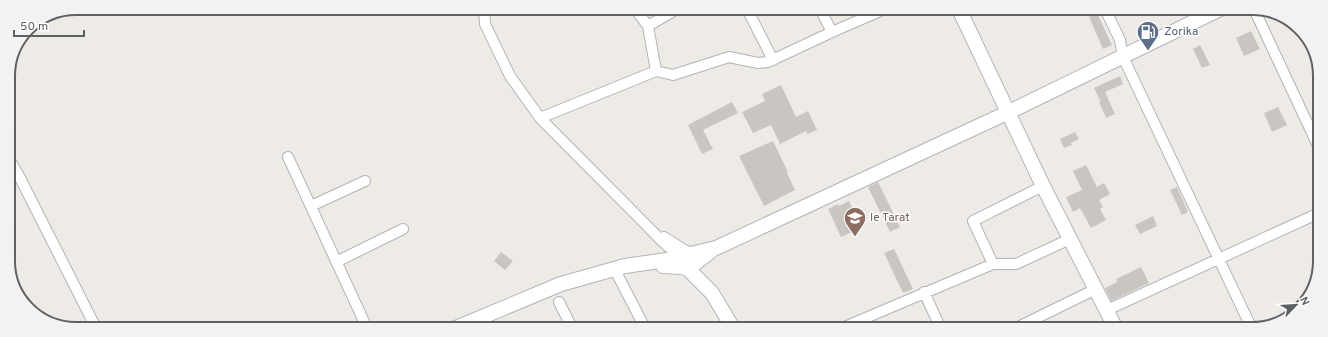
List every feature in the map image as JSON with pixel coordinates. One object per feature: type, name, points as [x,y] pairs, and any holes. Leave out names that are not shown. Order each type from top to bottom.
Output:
[{"type":"main road","points":[[962,15],[1043,186],[1113,322]]},
{"type":"main road","points":[[470,322],[561,284],[620,268],[687,261],[1009,112],[1208,15]]},
{"type":"main road","points":[[687,261],[712,293],[729,322]]},
{"type":"street","points":[[485,15],[485,24],[510,76],[540,118],[654,232],[666,238],[687,261]]},
{"type":"street","points":[[640,15],[648,26],[656,71]]},
{"type":"street","points":[[648,26],[667,15]]},
{"type":"street","points":[[750,15],[773,60]]},
{"type":"street","points":[[823,15],[832,32]]},
{"type":"street","points":[[540,118],[656,71],[673,75],[730,57],[758,63],[768,62],[871,15]]},
{"type":"street","points":[[1108,15],[1120,40],[1123,57],[1249,322]]},
{"type":"street","points":[[1257,15],[1313,135]]},
{"type":"street","points":[[288,157],[364,322]]},
{"type":"street","points":[[15,169],[93,322]]},
{"type":"street","points":[[311,206],[365,181]]},
{"type":"street","points":[[992,264],[973,221],[1043,186]]},
{"type":"street","points":[[1107,310],[1313,216]]},
{"type":"street","points":[[336,262],[403,229]]},
{"type":"street","points":[[856,322],[992,264],[1016,264],[1070,239]]},
{"type":"street","points":[[620,268],[642,322]]},
{"type":"street","points":[[1028,322],[1096,289]]},
{"type":"street","points":[[924,292],[938,322]]},
{"type":"street","points":[[560,302],[569,322]]},
{"type":"building","points":[[1098,15],[1112,45],[1103,49],[1089,17]]},
{"type":"building","points":[[1251,31],[1260,49],[1244,56],[1236,38]]},
{"type":"building","points":[[1200,45],[1210,65],[1202,68],[1193,49]]},
{"type":"building","points":[[1120,76],[1123,84],[1105,92],[1115,114],[1106,118],[1099,102],[1101,102],[1094,88]]},
{"type":"building","points":[[781,85],[796,117],[808,111],[817,130],[808,134],[806,131],[780,144],[771,125],[753,133],[742,112],[765,101],[762,94]]},
{"type":"building","points":[[732,102],[738,113],[703,130],[713,149],[702,154],[688,125]]},
{"type":"building","points":[[1278,107],[1287,125],[1272,132],[1264,113]]},
{"type":"building","points":[[1075,132],[1079,139],[1071,143],[1072,145],[1064,148],[1060,139]]},
{"type":"building","points":[[773,141],[795,190],[764,206],[739,156]]},
{"type":"building","points":[[1086,165],[1097,187],[1104,183],[1110,194],[1099,200],[1103,207],[1100,209],[1106,220],[1091,228],[1080,208],[1073,212],[1066,197],[1082,190],[1073,171]]},
{"type":"building","points":[[878,182],[900,227],[890,232],[868,187]]},
{"type":"building","points":[[1177,187],[1188,212],[1182,215],[1170,190]]},
{"type":"building","points":[[849,201],[861,228],[841,237],[828,209]]},
{"type":"building","points":[[1153,216],[1157,226],[1140,234],[1135,225]]},
{"type":"building","points":[[894,249],[913,289],[903,293],[884,253]]},
{"type":"building","points":[[501,252],[513,261],[505,270],[494,261]]},
{"type":"building","points":[[1141,267],[1149,283],[1111,301],[1105,288],[1117,282],[1116,279]]},
{"type":"place","name":"Zorika","points":[[1148,52]]},
{"type":"place","name":"le Tarat","points":[[855,238]]}]
